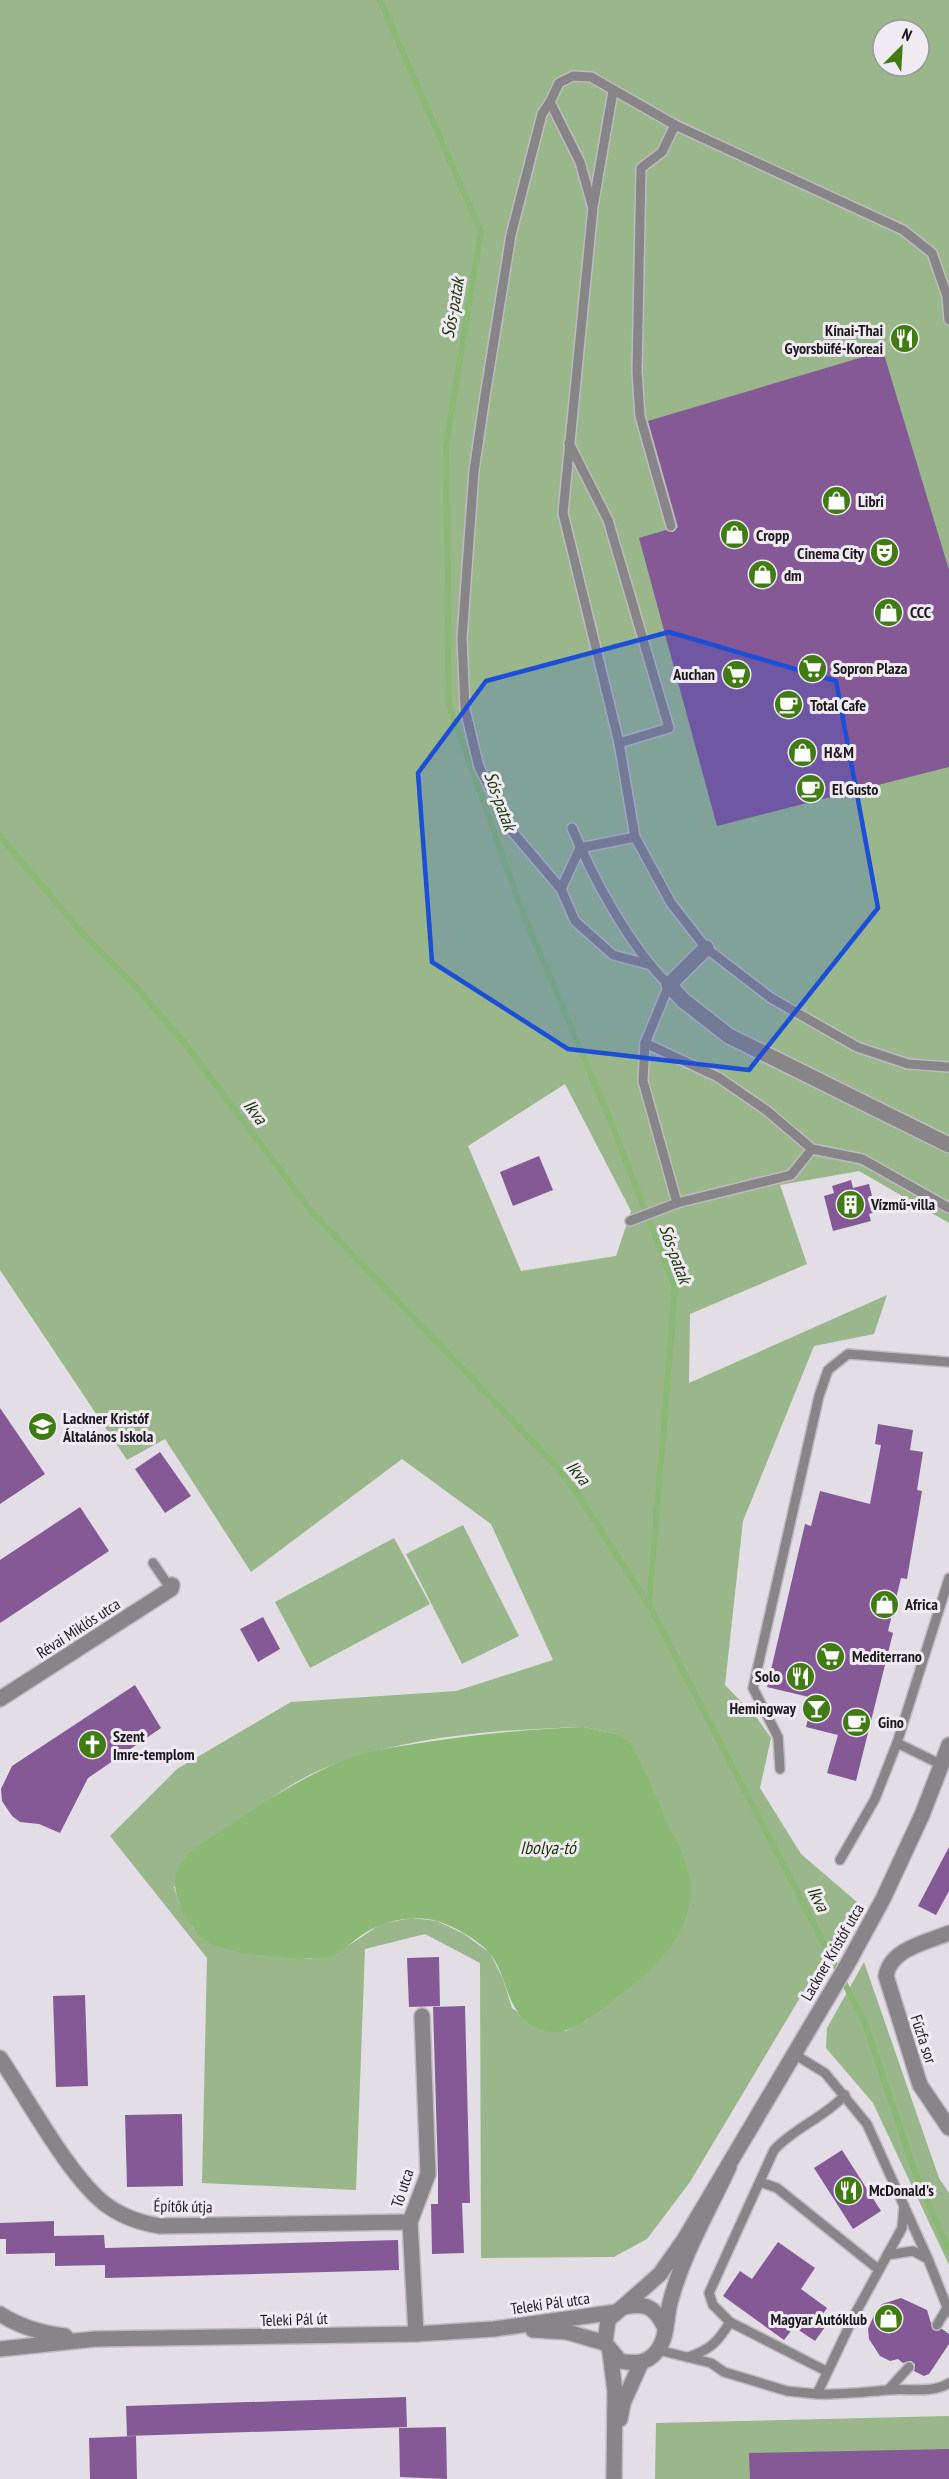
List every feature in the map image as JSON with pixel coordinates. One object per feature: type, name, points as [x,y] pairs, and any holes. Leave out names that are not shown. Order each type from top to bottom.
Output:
[{"type":"street","points":[[706,948],[669,986],[684,1001],[729,1036],[949,1145]]},
{"type":"street","name":"Révai Miklós utca","points":[[0,1699],[171,1587]]},
{"type":"street","name":"Lackner Kristóf utca","points":[[614,2479],[615,2391],[608,2348],[608,2320],[660,2274],[729,2167],[883,1899],[945,1767],[949,1745]]},
{"type":"street","name":"Fűzfa sor","points":[[949,1933],[896,1957],[887,1969],[888,1986],[920,2085],[949,2127]]},
{"type":"street","name":"Tó utca","points":[[416,2334],[410,2222],[428,2174],[422,2016]]},
{"type":"street","name":"Építők útja","points":[[0,2058],[72,2167],[104,2204],[126,2217],[160,2226],[410,2222]]},
{"type":"street","name":"Lackner Kristóf utca","points":[[615,2451],[623,2403],[641,2363],[658,2350],[665,2340],[664,2326],[676,2281],[729,2167]]},
{"type":"street","points":[[620,2309],[636,2304],[648,2306],[657,2312],[664,2326]]},
{"type":"street","name":"Teleki Pál utca","points":[[494,2329],[620,2309]]},
{"type":"street","name":"Teleki Pál út","points":[[0,2314],[32,2330],[95,2339]]},
{"type":"street","name":"Teleki Pál utca","points":[[494,2329],[567,2332],[608,2348]]},
{"type":"street","name":"Teleki Pál út","points":[[0,2349],[95,2339],[416,2334],[494,2329]]},
{"type":"street","points":[[608,2348],[620,2361],[641,2363]]},
{"type":"lane","points":[[647,964],[613,955],[575,921],[561,889],[543,871],[511,830],[479,767],[465,709],[462,638],[474,471],[509,246],[542,114],[560,83],[573,76],[591,77],[675,125],[903,230],[932,254],[947,296],[949,320]]},
{"type":"lane","points":[[614,91],[593,207],[563,513],[619,743],[635,837],[671,903],[706,948],[771,998],[857,1047],[908,1064],[949,1067]]},
{"type":"lane","points":[[550,102],[580,162],[593,207]]},
{"type":"lane","points":[[670,526],[639,416],[637,372],[641,168],[662,152],[675,125]]},
{"type":"lane","points":[[569,442],[608,520],[669,728],[619,743]]},
{"type":"lane","points":[[572,828],[580,848],[647,964],[669,986],[645,1043],[643,1081],[677,1203]]},
{"type":"lane","points":[[580,848],[635,837]]},
{"type":"lane","points":[[561,889],[580,848]]},
{"type":"lane","points":[[645,1043],[718,1077],[766,1110],[812,1149],[862,1159],[949,1208]]},
{"type":"lane","points":[[633,1220],[677,1203],[791,1175],[812,1149]]},
{"type":"lane","points":[[780,1769],[778,1737],[753,1688],[819,1396],[828,1370],[848,1354],[949,1362]]},
{"type":"lane","points":[[153,1563],[171,1587]]},
{"type":"lane","points":[[840,1860],[874,1799],[897,1743],[949,1578]]},
{"type":"lane","points":[[897,1743],[945,1767]]},
{"type":"lane","points":[[794,2054],[825,2073],[867,2124],[928,2259],[948,2310],[937,2325]]},
{"type":"lane","points":[[826,2371],[730,2322],[713,2305],[709,2293],[774,2150],[785,2138],[831,2111],[845,2095]]},
{"type":"lane","points":[[760,2182],[777,2188],[878,2269]]},
{"type":"lane","points":[[817,2394],[826,2371],[878,2269],[902,2228],[904,2206]]},
{"type":"lane","points":[[887,2255],[913,2251],[928,2259]]},
{"type":"lane","points":[[688,2357],[706,2351],[718,2343],[730,2322]]},
{"type":"lane","points":[[658,2350],[711,2363],[724,2372],[787,2391],[851,2395],[889,2390],[941,2388],[949,2383]]},
{"type":"lane","points":[[889,2390],[909,2367]]},
{"type":"highlighted area","points":[[669,632],[836,681],[878,908],[749,1070],[568,1049],[432,962],[418,773],[486,681]]},
{"type":"shaded area","points":[[0,0],[949,0],[949,1223],[859,1171],[780,1185],[807,1264],[690,1314],[689,1383],[887,1295],[874,1334],[814,1346],[743,1521],[725,1685],[757,1718],[771,1738],[760,1788],[801,1854],[857,1902],[690,2182],[647,2239],[614,2257],[481,2258],[480,1963],[425,1934],[365,1949],[356,2190],[202,2183],[207,1958],[110,1836],[177,1769],[291,1702],[456,1691],[553,1660],[491,1524],[402,1459],[251,1572],[165,1439],[127,1460],[0,1270]],"holes":[[[565,1084],[631,1211],[616,1256],[521,1271],[468,1146]],[[584,1727],[616,1734],[651,1793],[673,1837],[682,1859],[689,1900],[587,2020],[566,2031],[545,2031],[512,2008],[503,1979],[490,1953],[464,1934],[437,1921],[411,1918],[381,1924],[345,1948],[311,1959],[218,1947],[193,1928],[179,1903],[174,1887],[259,1808],[304,1778],[341,1762],[380,1750],[422,1741],[506,1731]]]},
{"type":"shaded area","points":[[463,1525],[519,1636],[462,1664],[406,1554]]},
{"type":"shaded area","points":[[394,1538],[430,1604],[310,1668],[275,1602]]},
{"type":"shaded area","points":[[864,1962],[939,2178],[949,2193],[949,2265],[873,2103],[826,2048],[827,2028]]},
{"type":"shaded area","points":[[949,2416],[949,2479],[655,2479],[656,2423]]},
{"type":"water","name":"Ibolya-tó","points":[[584,1727],[616,1734],[630,1743],[684,1857],[690,1881],[685,1921],[665,1954],[637,1982],[576,2026],[559,2032],[550,2032],[529,2023],[521,2016],[510,1998],[492,1956],[482,1945],[467,1935],[437,1921],[418,1918],[398,1920],[370,1930],[329,1957],[291,1958],[218,1947],[197,1932],[181,1908],[175,1881],[177,1871],[189,1854],[206,1840],[270,1799],[333,1765],[369,1752],[427,1742],[506,1732]]},
{"type":"building","name":"Sopron Plaza","points":[[883,351],[949,570],[949,767],[717,826],[639,538],[666,530],[673,532],[678,527],[648,421]]},
{"type":"building","points":[[539,1156],[553,1190],[513,1206],[500,1172]]},
{"type":"building","name":"Vízmű-villa","points":[[851,1180],[853,1188],[869,1184],[876,1212],[869,1214],[871,1221],[833,1231],[824,1196],[834,1193],[832,1186]]},
{"type":"building","points":[[0,1408],[45,1474],[0,1504]]},
{"type":"building","points":[[878,1424],[913,1430],[910,1450],[923,1452],[917,1490],[922,1491],[907,1579],[901,1578],[888,1631],[893,1633],[856,1781],[827,1773],[838,1735],[806,1727],[813,1698],[767,1687],[805,1524],[811,1526],[820,1491],[870,1504],[881,1445],[875,1444]]},
{"type":"building","points":[[160,1452],[191,1496],[165,1513],[135,1469]]},
{"type":"building","points":[[80,1507],[109,1551],[0,1623],[0,1560]]},
{"type":"building","points":[[263,1617],[280,1649],[258,1662],[240,1629]]},
{"type":"building","name":"Szent Imre-templom","points":[[135,1685],[161,1728],[88,1778],[60,1833],[39,1824],[20,1822],[12,1816],[2,1801],[1,1789],[12,1766]]},
{"type":"building","points":[[949,1847],[949,1891],[936,1915],[918,1906]]},
{"type":"building","points":[[439,1957],[440,2006],[409,2007],[407,1958]]},
{"type":"building","points":[[85,1995],[88,2086],[56,2087],[53,1996]]},
{"type":"building","points":[[465,2006],[470,2203],[462,2203],[464,2253],[432,2254],[431,2204],[438,2204],[433,2007]]},
{"type":"building","points":[[182,2114],[183,2186],[127,2187],[125,2115]]},
{"type":"building","name":"McDonald's","points":[[842,2150],[881,2211],[853,2229],[814,2168]]},
{"type":"building","points":[[54,2221],[54,2236],[104,2235],[105,2248],[398,2240],[399,2270],[105,2278],[105,2265],[55,2266],[55,2253],[6,2254],[6,2239],[0,2239],[0,2223]]},
{"type":"building","points":[[778,2242],[815,2268],[801,2289],[827,2308],[817,2322],[825,2327],[815,2341],[794,2327],[784,2340],[723,2296],[740,2271],[752,2279]]},
{"type":"building","points":[[901,2298],[927,2310],[933,2330],[942,2329],[949,2334],[949,2344],[929,2374],[924,2376],[914,2371],[915,2364],[911,2361],[903,2363],[898,2359],[890,2361],[880,2356],[869,2339],[868,2329],[882,2304]]},
{"type":"building","points":[[406,2397],[407,2427],[127,2436],[126,2406]]},
{"type":"building","points":[[446,2427],[447,2479],[400,2477],[399,2428]]},
{"type":"building","points":[[136,2436],[137,2479],[90,2479],[89,2438]]},
{"type":"building","points":[[949,2449],[949,2479],[750,2479],[749,2453]]},
{"type":"waterway","name":"Sós-patak","points":[[380,0],[481,232],[446,445],[449,705],[524,916],[609,1117],[675,1288],[649,1605]]},
{"type":"waterway","name":"Ikva","points":[[0,836],[82,933],[138,989],[186,1045],[311,1211],[555,1465],[574,1489],[649,1605],[865,2023],[914,2170],[949,2251]]},
{"type":"place","name":"Kínai-Thai Gyorsbüfé-Koreai","points":[[904,339]]},
{"type":"place","name":"Libri","points":[[837,501]]},
{"type":"place","name":"Cropp","points":[[735,535]]},
{"type":"place","name":"Cinema City","points":[[885,553]]},
{"type":"place","name":"dm","points":[[763,575]]},
{"type":"place","name":"CCC","points":[[889,612]]},
{"type":"place","name":"Sopron Plaza","points":[[812,668]]},
{"type":"place","name":"Auchan","points":[[736,674]]},
{"type":"place","name":"Total Cafe","points":[[789,705]]},
{"type":"place","name":"H&M","points":[[803,752]]},
{"type":"place","name":"El Gusto","points":[[811,789]]},
{"type":"place","name":"Vízmű-villa","points":[[850,1204]]},
{"type":"place","name":"Lackner Kristóf Általános Iskola","points":[[42,1427]]},
{"type":"place","name":"Africa","points":[[884,1604]]},
{"type":"place","name":"Mediterrano","points":[[831,1656]]},
{"type":"place","name":"Solo","points":[[801,1676]]},
{"type":"place","name":"Hemingway","points":[[817,1708]]},
{"type":"place","name":"Gino","points":[[857,1722]]},
{"type":"place","name":"Szent Imre-templom","points":[[92,1745]]},
{"type":"place","name":"McDonald's","points":[[848,2190]]},
{"type":"place","name":"Magyar Autóklub","points":[[888,2319]]}]
